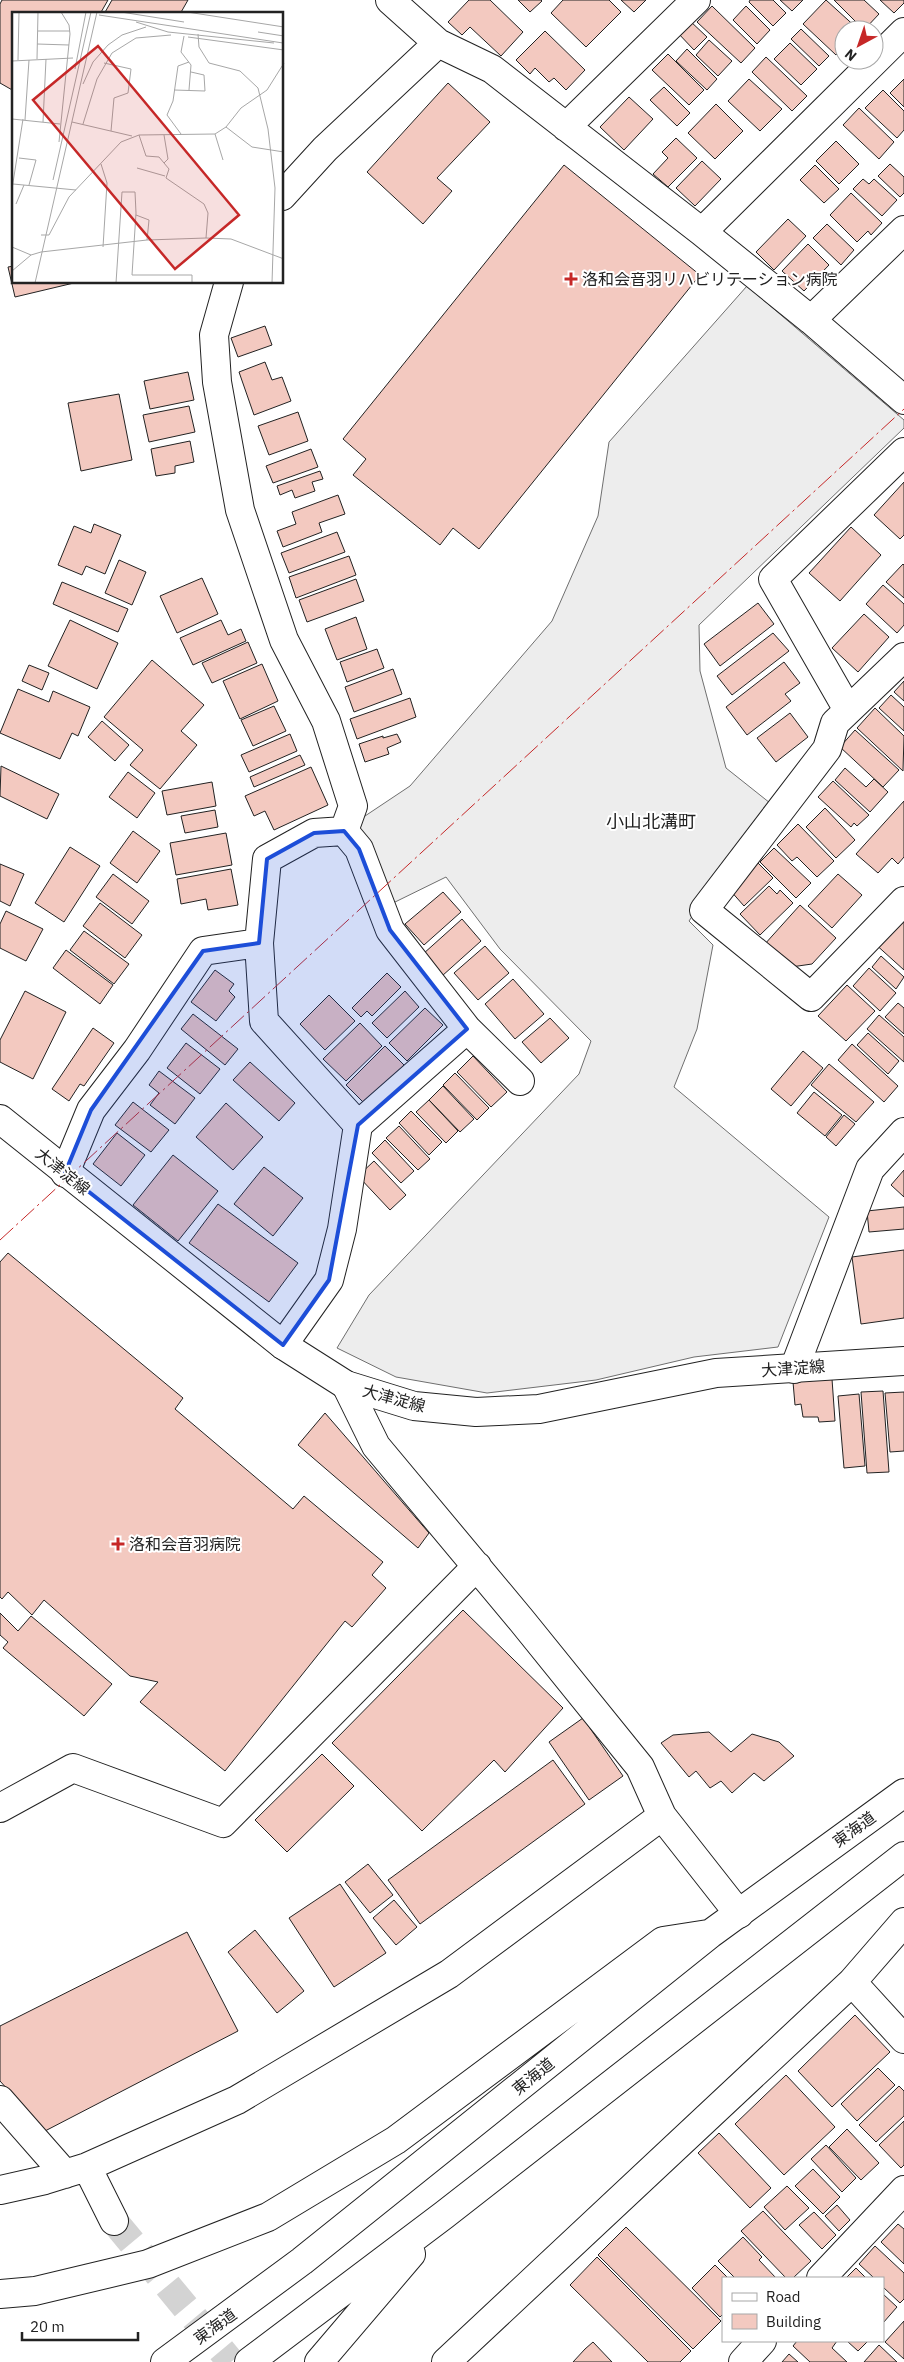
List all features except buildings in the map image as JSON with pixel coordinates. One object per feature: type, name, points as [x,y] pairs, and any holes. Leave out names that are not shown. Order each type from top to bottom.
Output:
[{"type":"main road","points":[[390,0],[438,43],[492,69],[702,232],[811,320],[904,400]]},
{"type":"main road","points":[[566,127],[696,0]]},
{"type":"main road","points":[[702,232],[904,32]]},
{"type":"main road","points":[[284,194],[325,148],[438,43]]},
{"type":"main road","points":[[811,320],[904,230]]},
{"type":"main road","points":[[228,284],[214,334],[217,382],[240,510],[284,640],[326,721],[353,806],[344,830]]},
{"type":"main road","points":[[848,710],[773,578],[904,452]]},
{"type":"main road","points":[[904,657],[835,723],[827,749],[704,910],[811,998],[904,901]]},
{"type":"main road","points":[[344,830],[314,833],[268,859],[259,943],[264,1021],[358,1126]]},
{"type":"main road","points":[[344,830],[358,849],[390,930],[467,1030],[520,1081]]},
{"type":"main road","points":[[65,1173],[91,1110],[137,1050],[203,951],[259,943]]},
{"type":"main road","points":[[282,1345],[330,1280],[342,1229],[358,1126],[467,1030]]},
{"type":"main road","name":"大津淀線","points":[[0,1119],[282,1345],[346,1385],[414,1406],[476,1412],[539,1409],[716,1373],[904,1360]]},
{"type":"main road","points":[[794,1369],[870,1169],[904,1132]]},
{"type":"main road","points":[[346,1385],[376,1446],[477,1566],[640,1767],[662,1816],[739,1914]]},
{"type":"main road","points":[[0,1808],[73,1768],[223,1823],[477,1566]]},
{"type":"main road","name":"東海道","points":[[165,2362],[302,2261],[710,1934],[904,1793]]},
{"type":"main road","points":[[0,2190],[76,2171],[237,2100],[346,2037],[449,1974],[662,1816]]},
{"type":"main road","points":[[249,2362],[444,2215],[904,1856]]},
{"type":"main road","points":[[446,2362],[852,1982],[904,1922]]},
{"type":"main road","points":[[0,2294],[35,2291],[148,2264],[268,2217],[396,2140],[663,1941],[710,1934]]},
{"type":"main road","points":[[852,1982],[904,2039]]},
{"type":"main road","points":[[0,2100],[76,2171],[114,2221]]},
{"type":"main road","points":[[822,2277],[904,2190]]},
{"type":"main road","points":[[319,2362],[444,2215]]},
{"type":"main road","points":[[742,2362],[761,2342]]},
{"type":"highlighted area","points":[[344,831],[359,849],[390,930],[467,1029],[358,1125],[329,1280],[283,1345],[65,1173],[91,1110],[203,951],[259,943],[267,859],[314,833]]},
{"type":"shaded area","points":[[747,286],[904,420],[904,428],[699,625],[700,671],[726,768],[770,803],[689,921],[713,945],[697,1029],[674,1087],[829,1217],[778,1347],[694,1357],[596,1380],[487,1393],[396,1377],[337,1348],[369,1295],[579,1074],[591,1041],[500,949],[446,877],[391,904],[353,824],[410,786],[552,621],[598,516],[609,442]]},
{"type":"tunnel","points":[[114,2221],[231,2362]]},
{"type":"power","points":[[0,1240],[904,409]]},
{"type":"place","name":"洛和会音羽リハビリテーション病院","points":[[571,279]]},
{"type":"place","name":"洛和会音羽病院","points":[[118,1544]]},
{"type":"district","name":"小山北溝町","points":[[651,822]]}]
